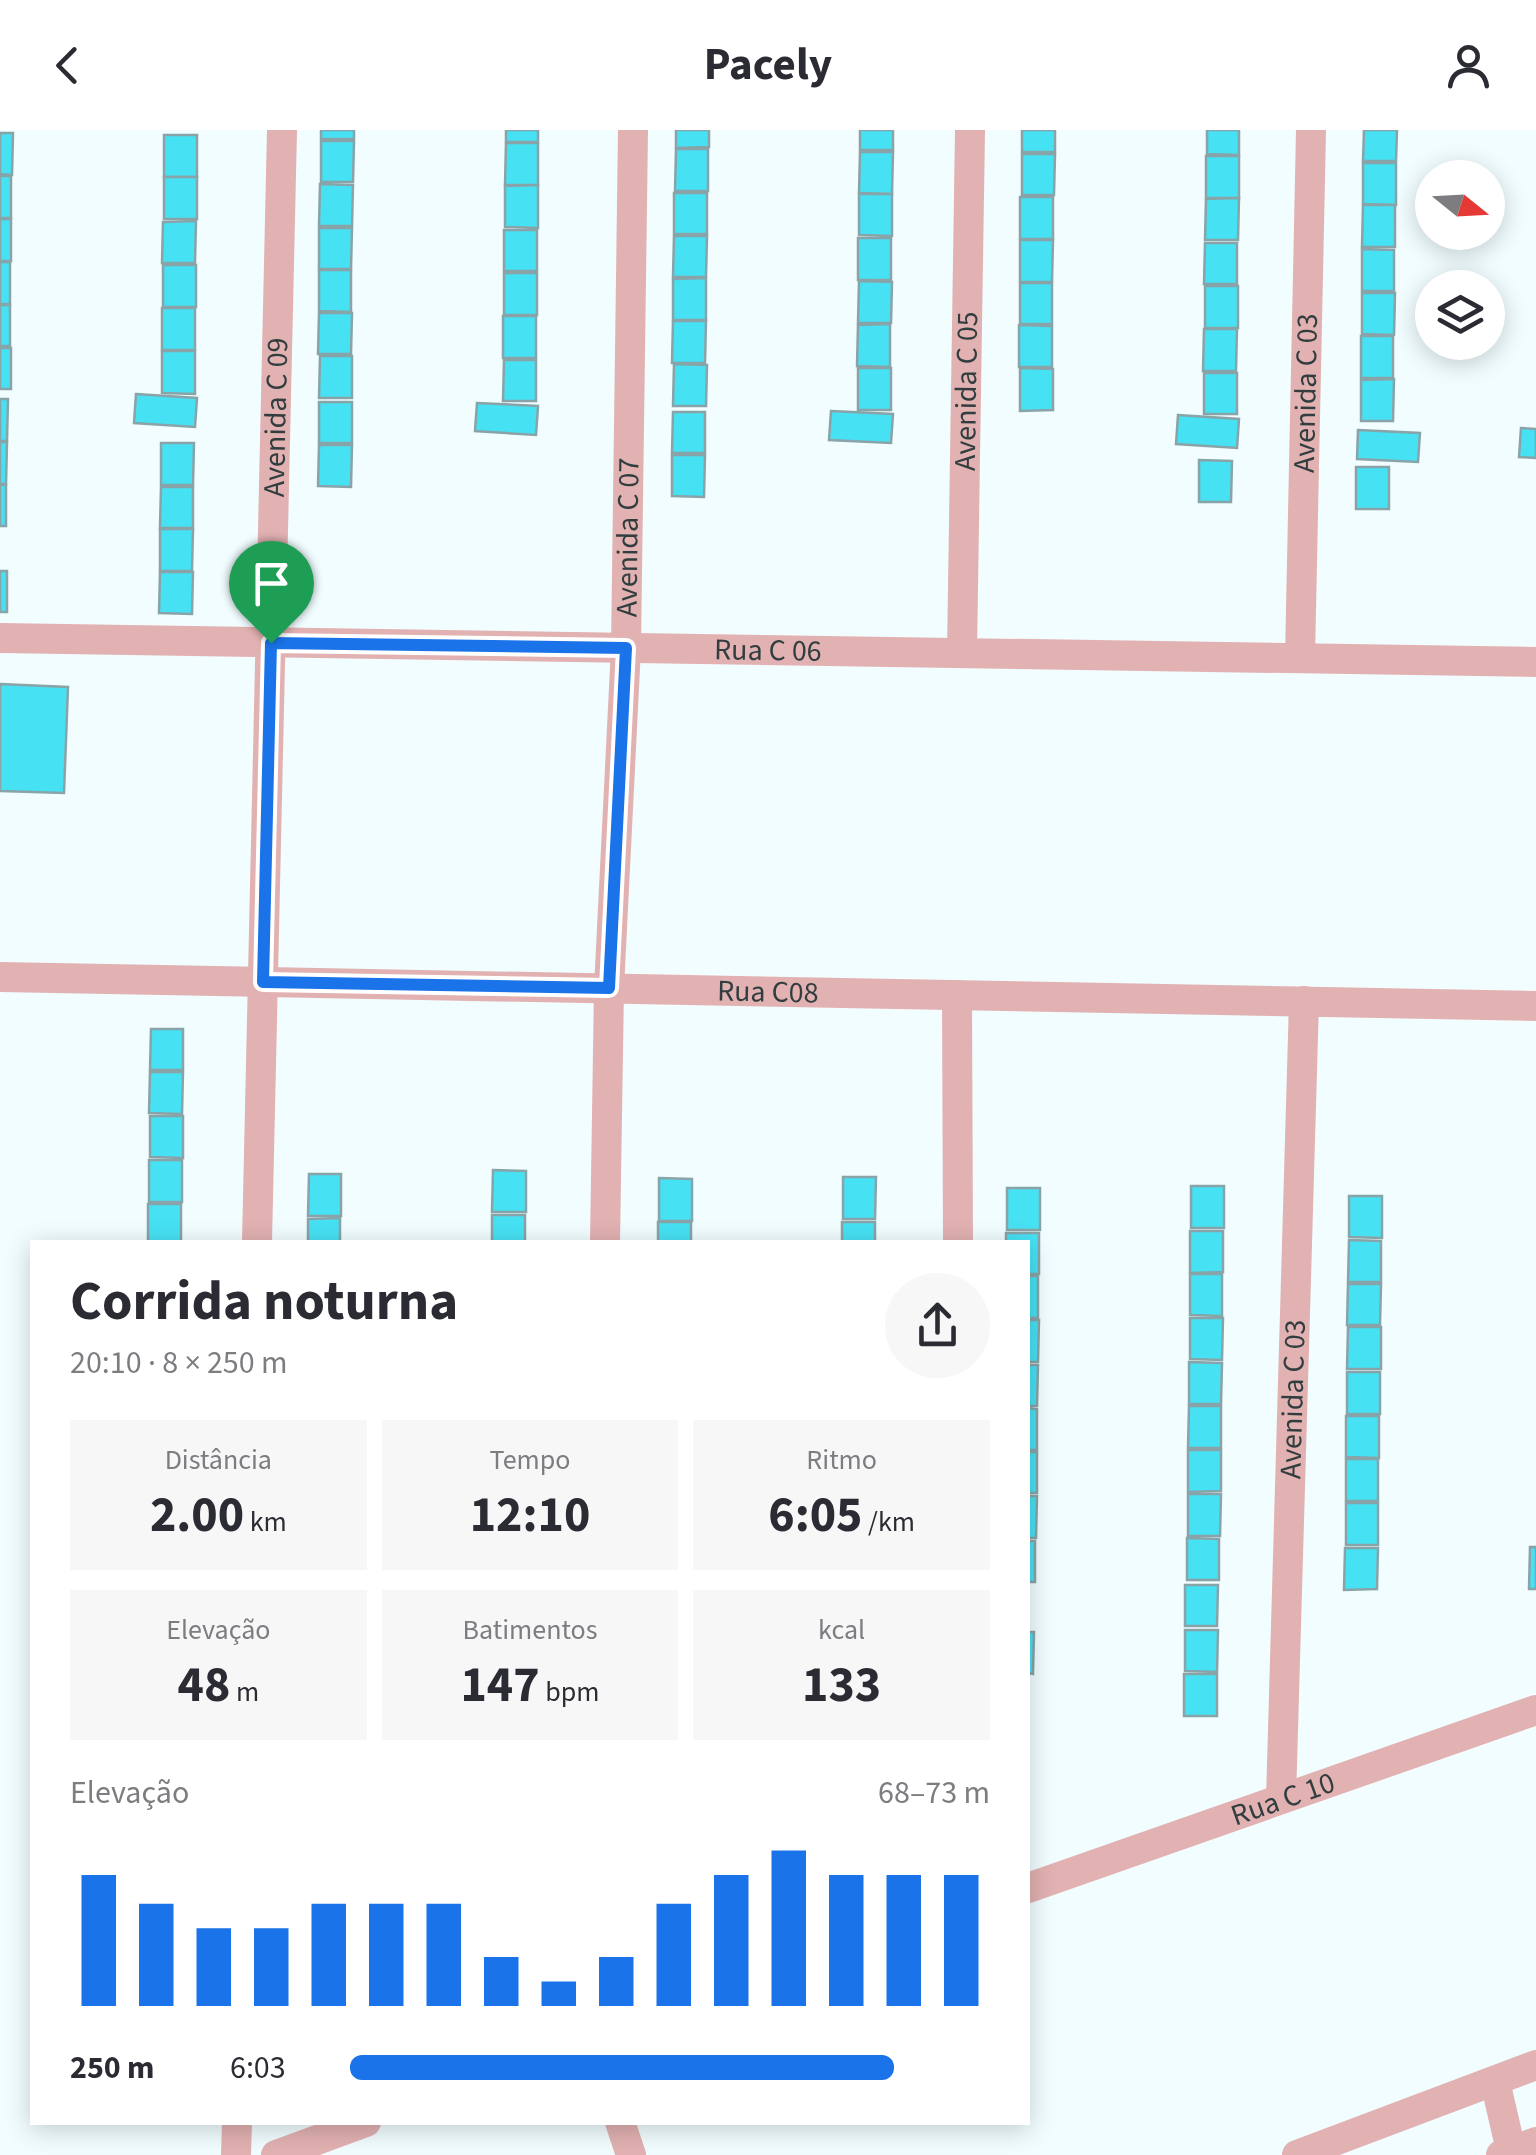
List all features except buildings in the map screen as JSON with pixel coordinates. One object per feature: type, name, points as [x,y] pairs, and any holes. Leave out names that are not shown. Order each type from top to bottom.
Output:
[{"type":"street","name":"Avenida C 09","points":[[257,1240],[282,130]]},
{"type":"street","name":"Avenida C 07","points":[[605,1240],[609,988],[626,648],[634,130]]},
{"type":"street","name":"Avenida C 05","points":[[962,653],[970,130]]},
{"type":"street","name":"Avenida C 03","points":[[1300,658],[1311,130]]},
{"type":"street","name":"Rua C 06","points":[[0,638],[1536,662]]},
{"type":"street","name":"Rua C08","points":[[0,977],[1536,1006]]},
{"type":"street","points":[[957,995],[958,1240]]},
{"type":"street","name":"Avenida C 03","points":[[1282,1800],[1304,1001]]},
{"type":"street","name":"Rua C 10","points":[[1030,1887],[1536,1710]]},
{"type":"street","points":[[1297,2155],[1536,2065]]},
{"type":"street","points":[[1495,2080],[1515,2151]]},
{"type":"street","points":[[236,2155],[237,2125]]},
{"type":"street","points":[[276,2155],[358,2125]]},
{"type":"street","points":[[621,2125],[631,2155]]},
{"type":"route","points":[[271,643],[626,648],[609,988],[263,982],[271,643]]}]
